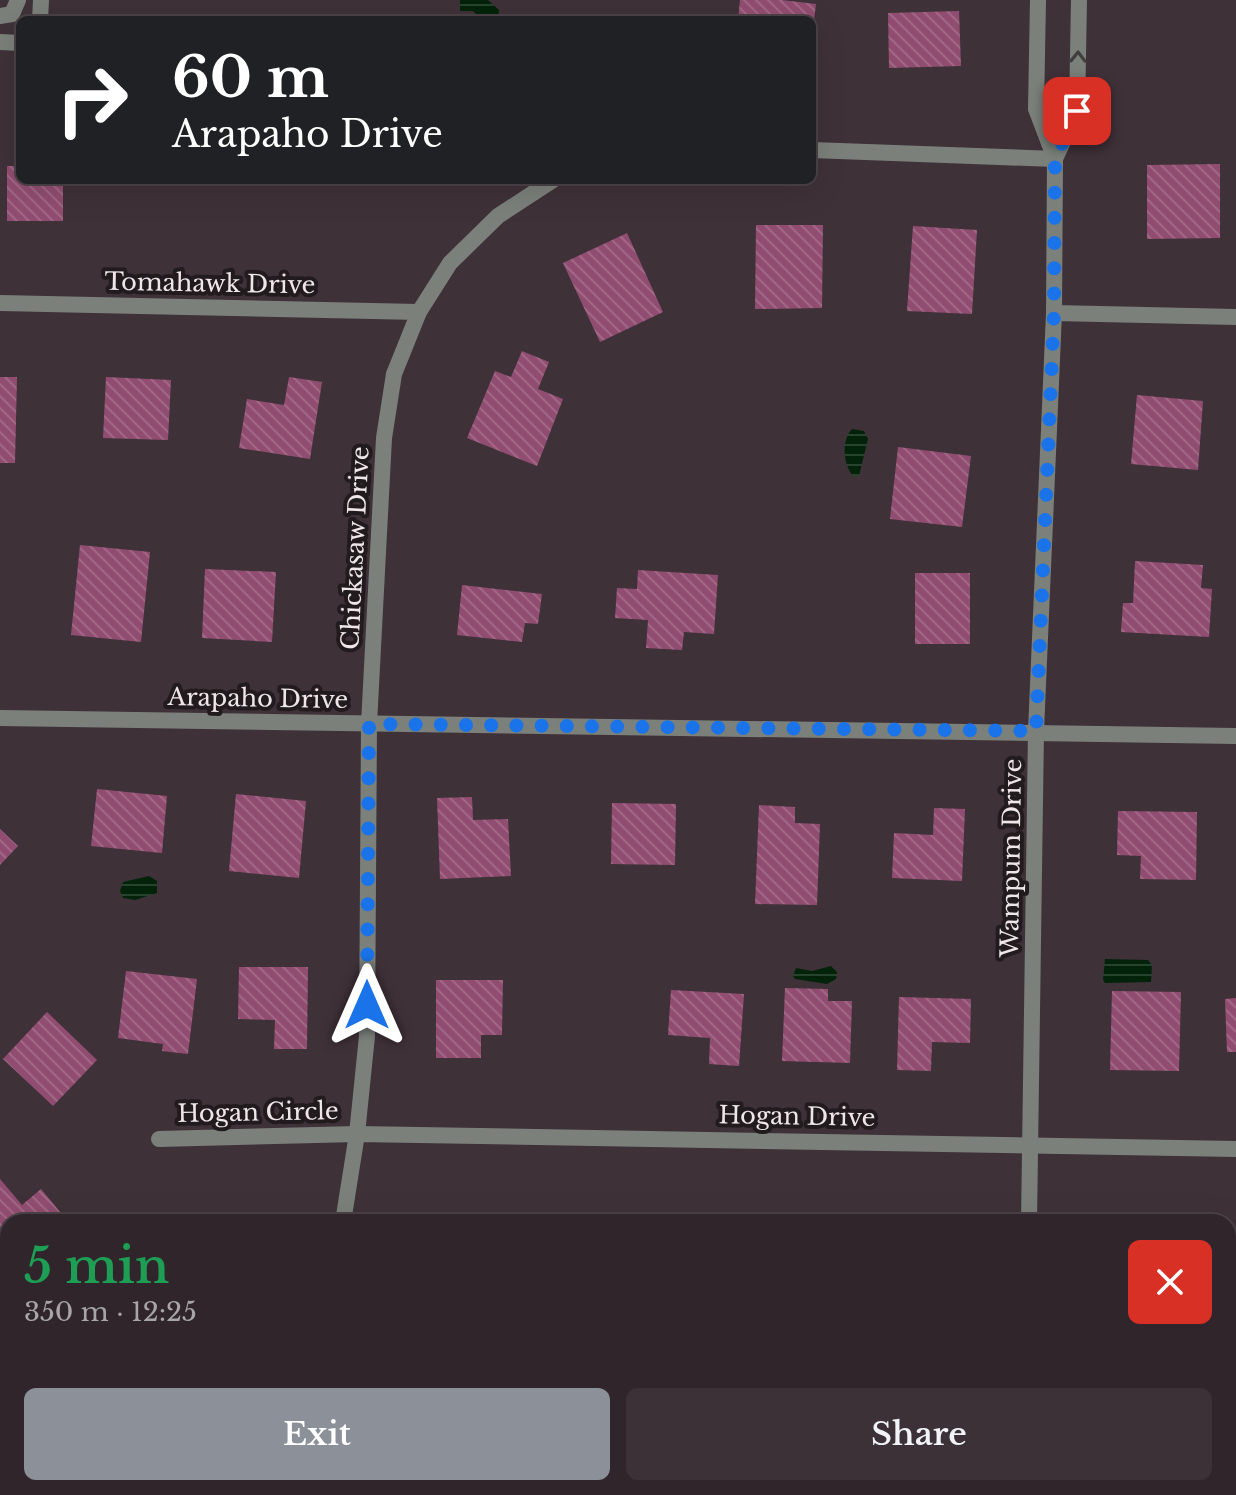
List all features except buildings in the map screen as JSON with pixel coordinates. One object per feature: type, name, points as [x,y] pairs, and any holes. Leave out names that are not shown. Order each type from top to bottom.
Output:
[{"type":"street","points":[[0,16],[12,14],[18,0]]},
{"type":"street","name":"Wampum Drive","points":[[1029,1214],[1036,731],[1054,313],[1055,159],[1036,109],[1038,0]]},
{"type":"street","name":"Wampum Drive","points":[[1055,159],[1077,111],[1079,0]]},
{"type":"street","points":[[816,150],[1055,159]]},
{"type":"street","name":"Chickasaw Drive","points":[[344,1214],[357,1134],[367,1036],[369,724],[384,438],[394,374],[419,312],[450,263],[498,216],[547,184]]},
{"type":"street","name":"Tomahawk Drive","points":[[0,303],[419,312]]},
{"type":"street","points":[[1054,313],[1236,317]]},
{"type":"street","name":"Arapaho Drive","points":[[0,718],[1236,736]]},
{"type":"street","name":"Hogan Circle","points":[[159,1139],[357,1134]]},
{"type":"street","name":"Hogan Drive","points":[[357,1134],[1236,1149]]},
{"type":"shaded area","points":[[460,0],[488,0],[499,10],[498,16],[478,16],[473,11],[460,11]]},
{"type":"shaded area","points":[[852,429],[864,431],[868,439],[859,476],[853,476],[845,459],[846,439]]},
{"type":"shaded area","points":[[149,876],[157,881],[157,893],[135,900],[123,898],[120,891],[123,882]]},
{"type":"shaded area","points":[[1105,959],[1148,960],[1152,965],[1151,982],[1105,983]]},
{"type":"shaded area","points":[[831,966],[837,972],[836,979],[827,984],[795,979],[793,976],[796,968],[812,971]]},
{"type":"route","points":[[367,1005],[369,724],[1036,731],[1054,313],[1055,159],[1077,111]]}]
